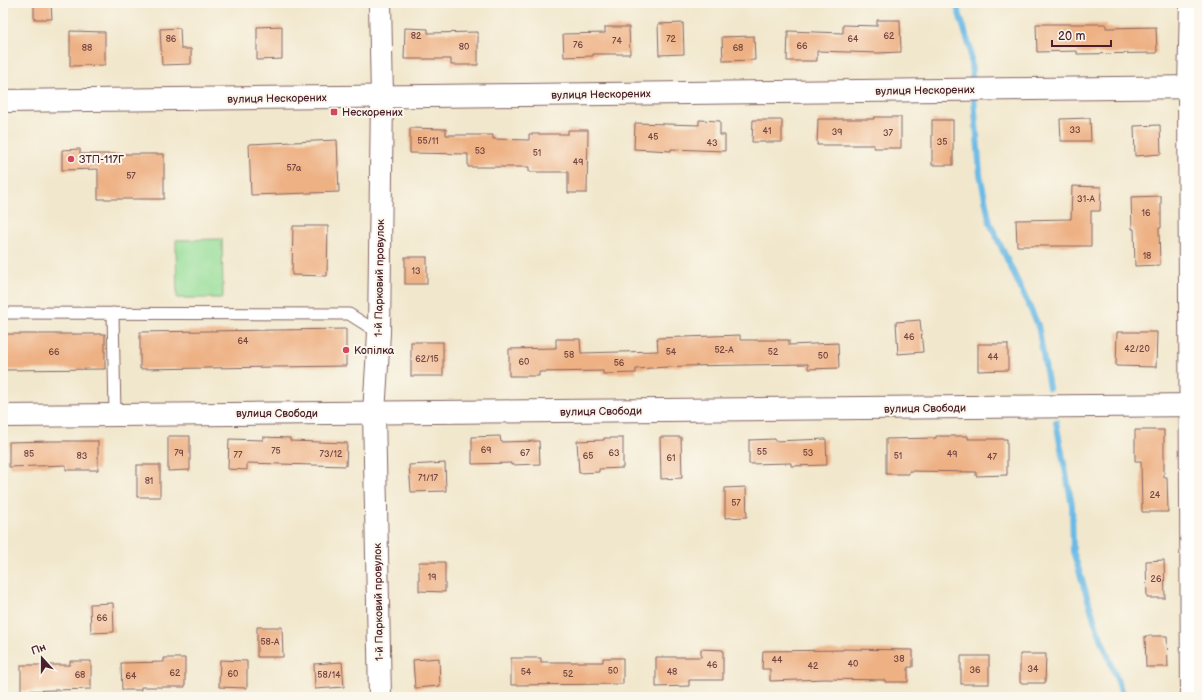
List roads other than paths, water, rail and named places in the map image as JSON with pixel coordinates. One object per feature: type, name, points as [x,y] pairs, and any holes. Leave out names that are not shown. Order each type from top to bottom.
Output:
[{"type":"street","name":"1-й Парковий провулок","points":[[380,3],[382,96],[379,333],[374,413],[380,697]]},
{"type":"street","points":[[1191,3],[1194,87],[1195,405],[1192,697]]},
{"type":"street","name":"вулиця Нескорених","points":[[3,101],[1194,87]]},
{"type":"street","name":"вулиця Свободи","points":[[3,416],[1195,405]]},
{"type":"lane","points":[[3,313],[349,314],[379,333]]},
{"type":"lane","points":[[113,313],[115,414]]},
{"type":"waterway","points":[[956,3],[970,48],[980,174],[990,223],[1038,325],[1049,388]]},
{"type":"waterway","points":[[1056,422],[1072,505],[1073,551],[1095,622],[1123,695]]},
{"type":"place","name":"Нескорених","points":[[334,112]]},
{"type":"place","name":"ЗТП-117Г","points":[[71,159]]},
{"type":"place","name":"Копілка","points":[[346,350]]}]
